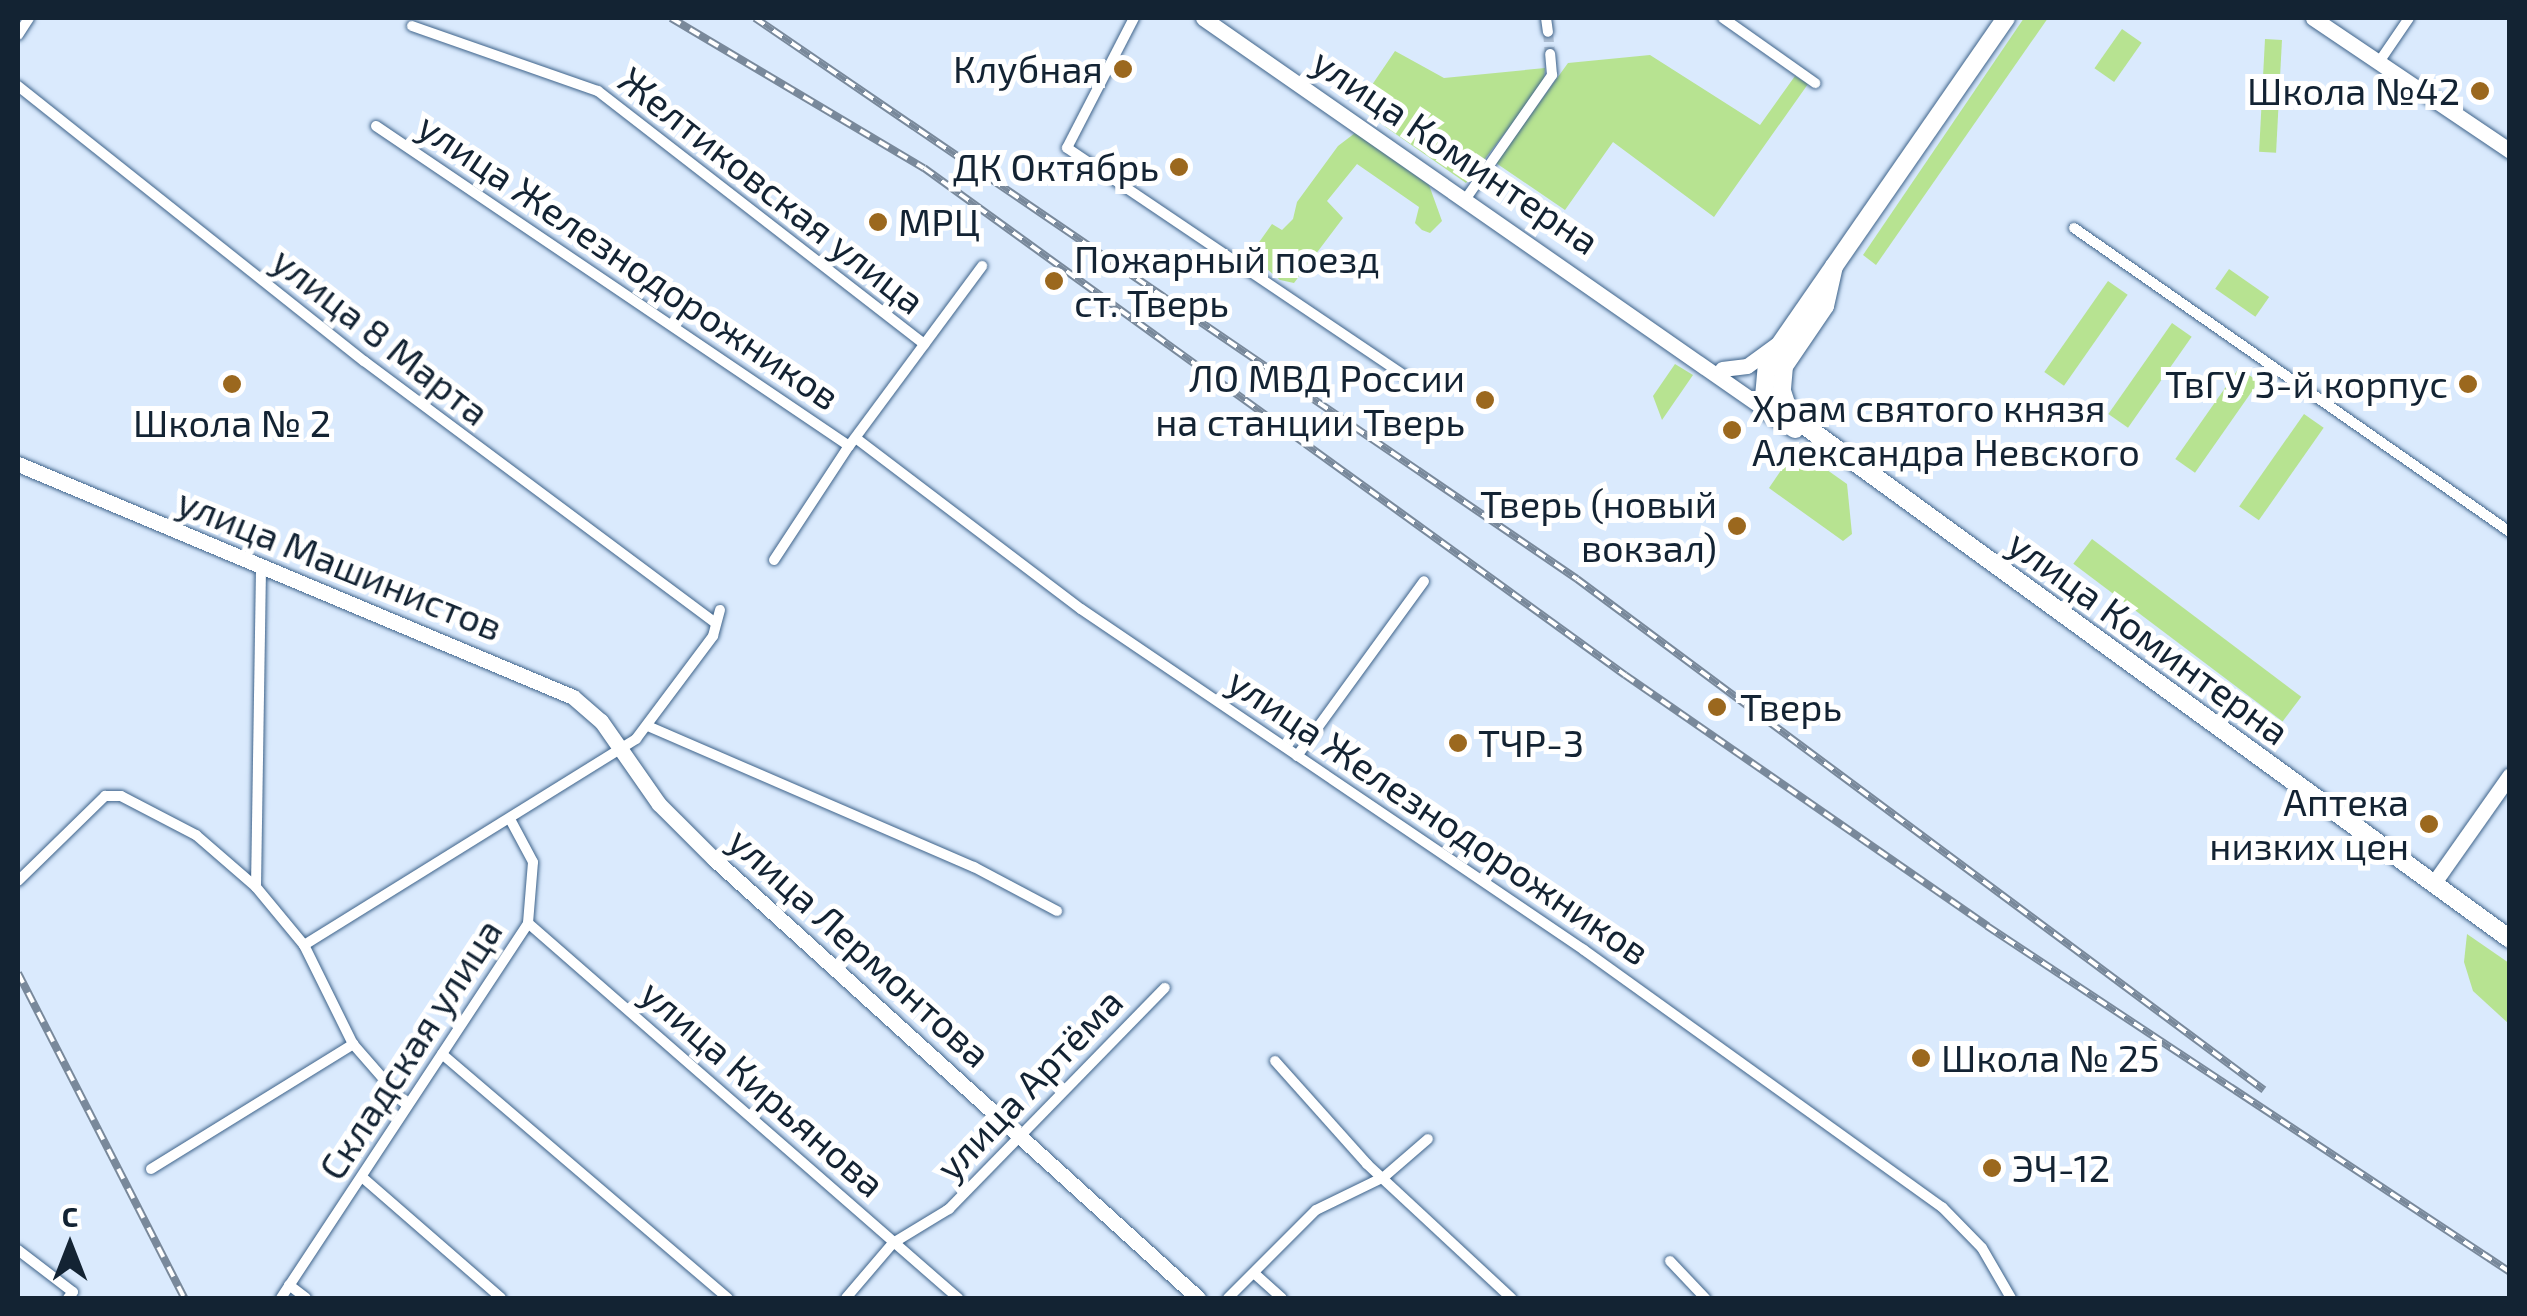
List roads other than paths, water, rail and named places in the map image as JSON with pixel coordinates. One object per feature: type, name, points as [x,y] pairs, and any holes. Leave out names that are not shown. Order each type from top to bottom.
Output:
[{"type":"main road","name":"улица Коминтерна","points":[[1203,18],[1724,376],[1759,393],[1848,458]]},
{"type":"main road","points":[[1759,393],[1782,340],[2006,18]]},
{"type":"main road","points":[[2313,18],[2510,151]]},
{"type":"main road","points":[[1759,393],[1784,366],[1825,306],[1834,266]]},
{"type":"main road","points":[[1724,376],[1747,366],[1782,340]]},
{"type":"main road","points":[[1784,366],[1782,391],[1790,415]]},
{"type":"main road","points":[[1724,376],[1759,393]]},
{"type":"main road","name":"улица Коминтерна","points":[[1759,393],[2510,939]]},
{"type":"main road","name":"улица Машинистов","points":[[18,464],[561,690],[596,715],[621,747]]},
{"type":"main road","name":"улица Лермонтова","points":[[621,747],[659,804],[700,846],[1198,1298]]},
{"type":"main road","points":[[2433,884],[2510,775]]},
{"type":"street","points":[[18,35],[29,18]]},
{"type":"street","points":[[1134,18],[1067,148],[1423,388]]},
{"type":"street","points":[[1546,18],[1548,32]]},
{"type":"street","points":[[1723,18],[1815,83]]},
{"type":"street","points":[[2379,62],[2409,18]]},
{"type":"street","name":"Желтиковская улица","points":[[412,26],[598,90],[924,344]]},
{"type":"street","points":[[1468,198],[1552,76],[1550,54]]},
{"type":"street","name":"улица 8 Марта","points":[[18,86],[364,361],[715,623]]},
{"type":"street","name":"улица Железнодорожников","points":[[376,126],[853,442],[1081,608],[1642,990],[1942,1207],[1982,1248],[2008,1294]]},
{"type":"street","points":[[2074,228],[2510,532]]},
{"type":"street","points":[[774,560],[853,442],[982,266]]},
{"type":"street","points":[[256,887],[261,567]]},
{"type":"street","points":[[1297,756],[1424,581]]},
{"type":"street","points":[[304,945],[650,727],[720,610]]},
{"type":"street","points":[[650,727],[974,867],[1057,911]]},
{"type":"street","points":[[18,881],[105,796],[121,796],[196,835],[256,887],[304,945],[353,1044],[406,1106]]},
{"type":"street","name":"Складская улица","points":[[280,1298],[528,923],[533,862],[510,818]]},
{"type":"street","name":"улица Кирьянова","points":[[528,923],[958,1298]]},
{"type":"street","name":"улица Артёма","points":[[846,1298],[894,1242],[949,1208],[1165,988]]},
{"type":"street","points":[[152,1169],[353,1044]]},
{"type":"street","points":[[442,1054],[728,1298]]},
{"type":"street","points":[[1275,1061],[1384,1176],[1510,1298]]},
{"type":"street","points":[[1228,1298],[1316,1210],[1384,1176],[1428,1139]]},
{"type":"street","points":[[362,1178],[501,1298]]},
{"type":"street","points":[[18,1250],[71,1295]]},
{"type":"street","points":[[1670,1261],[1706,1298]]},
{"type":"street","points":[[1254,1274],[1282,1298]]},
{"type":"street","points":[[289,1285],[306,1298]]},
{"type":"street","points":[[1994,1298],[2008,1294]]},
{"type":"tunnel","points":[[1548,32],[1550,54]]},
{"type":"railway","points":[[671,18],[924,168],[1625,675],[1987,926],[2510,1272]]},
{"type":"railway","points":[[755,18],[1577,579],[2264,1090]]},
{"type":"railway","points":[[18,973],[184,1298]]},
{"type":"place","name":"Клубная","points":[[1123,69]]},
{"type":"place","name":"Школа №42","points":[[2480,91]]},
{"type":"place","name":"ДК Октябрь","points":[[1179,167]]},
{"type":"place","name":"МРЦ","points":[[878,222]]},
{"type":"place","name":"Пожарный поезд ст. Тверь","points":[[1054,281]]},
{"type":"place","name":"Школа № 2","points":[[232,384]]},
{"type":"place","name":"ТвГУ 3-й корпус","points":[[2468,384]]},
{"type":"place","name":"ЛО МВД России на станции Тверь","points":[[1485,400]]},
{"type":"place","name":"Храм святого князя Александра Невского","points":[[1732,430]]},
{"type":"place","name":"Тверь (новый вокзал)","points":[[1737,526]]},
{"type":"place","name":"Тверь","points":[[1717,707]]},
{"type":"place","name":"ТЧР-3","points":[[1458,743]]},
{"type":"place","name":"Аптека низких цен","points":[[2429,824]]},
{"type":"place","name":"Школа № 25","points":[[1921,1058]]},
{"type":"place","name":"ЭЧ-12","points":[[1992,1168]]}]
